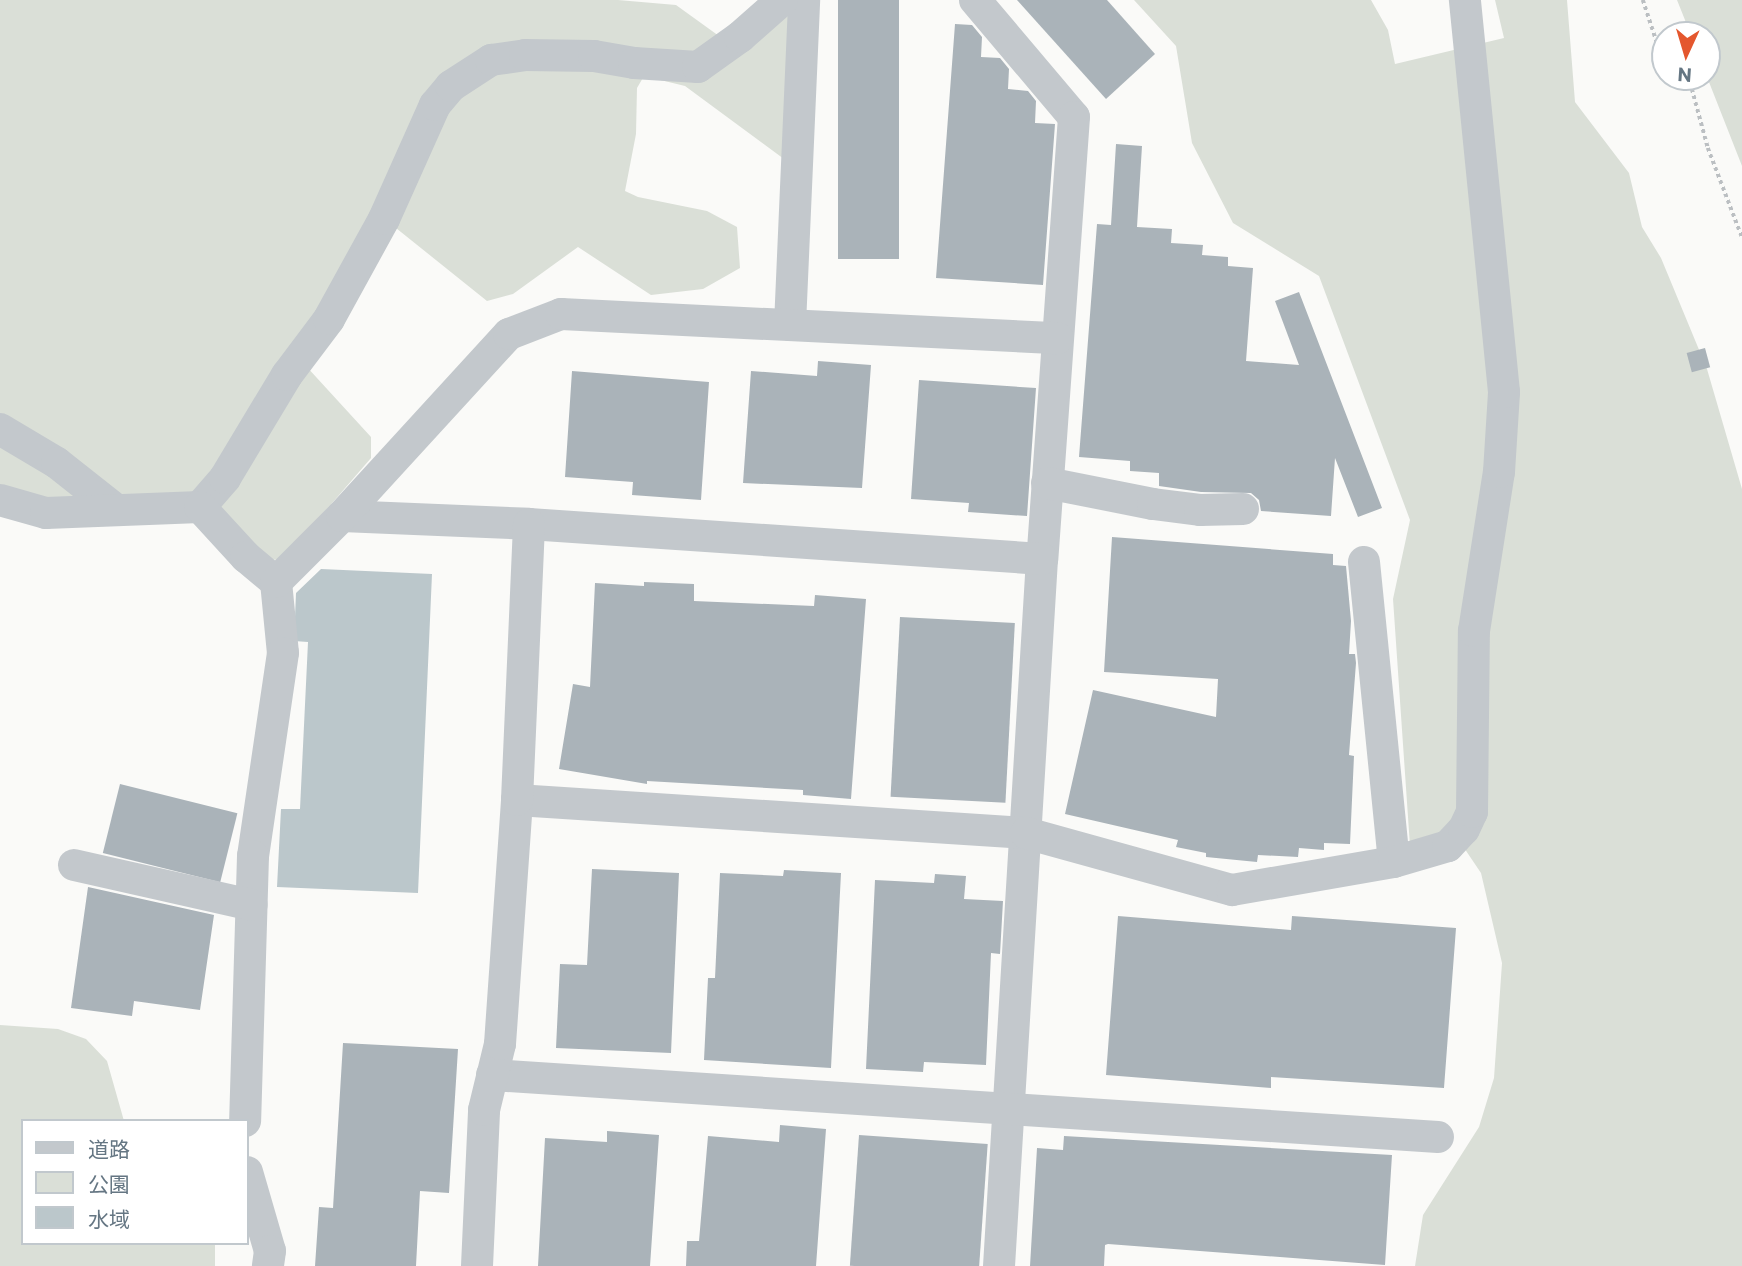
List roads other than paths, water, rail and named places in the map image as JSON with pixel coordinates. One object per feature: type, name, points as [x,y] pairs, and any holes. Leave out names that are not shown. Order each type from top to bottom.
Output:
[{"type":"street","points":[[0,500],[46,513],[200,506],[225,478],[287,375],[329,319],[384,219],[435,105],[451,86],[491,60],[525,55],[594,56],[634,63],[698,67],[740,37],[782,0]]},
{"type":"street","points":[[790,325],[804,0]]},
{"type":"street","points":[[975,0],[1074,117],[1042,559],[999,1266]]},
{"type":"street","points":[[517,800],[1026,833],[1232,890],[1394,862],[1448,846],[1464,830],[1472,812],[1474,631],[1499,471],[1504,393],[1465,0]]},
{"type":"street","points":[[276,582],[342,516],[509,334],[561,314],[1057,338]]},
{"type":"street","points":[[0,429],[57,463],[114,508]]},
{"type":"street","points":[[383,472],[401,518]]},
{"type":"street","points":[[1047,483],[1177,507],[1244,509]]},
{"type":"street","points":[[200,506],[246,557],[276,582],[283,653],[253,856],[245,1119]]},
{"type":"street","points":[[342,516],[529,524],[1042,559]]},
{"type":"street","points":[[477,1266],[484,1110],[500,1044],[517,800],[529,524]]},
{"type":"street","points":[[1364,562],[1394,862]]},
{"type":"street","points":[[74,865],[252,905]]},
{"type":"street","points":[[492,1075],[1438,1137]]},
{"type":"street","points":[[248,1175],[270,1251],[268,1266]]},
{"type":"water","points":[[321,569],[432,574],[418,893],[277,887],[281,809],[300,809],[308,642],[294,641],[296,593]]}]
